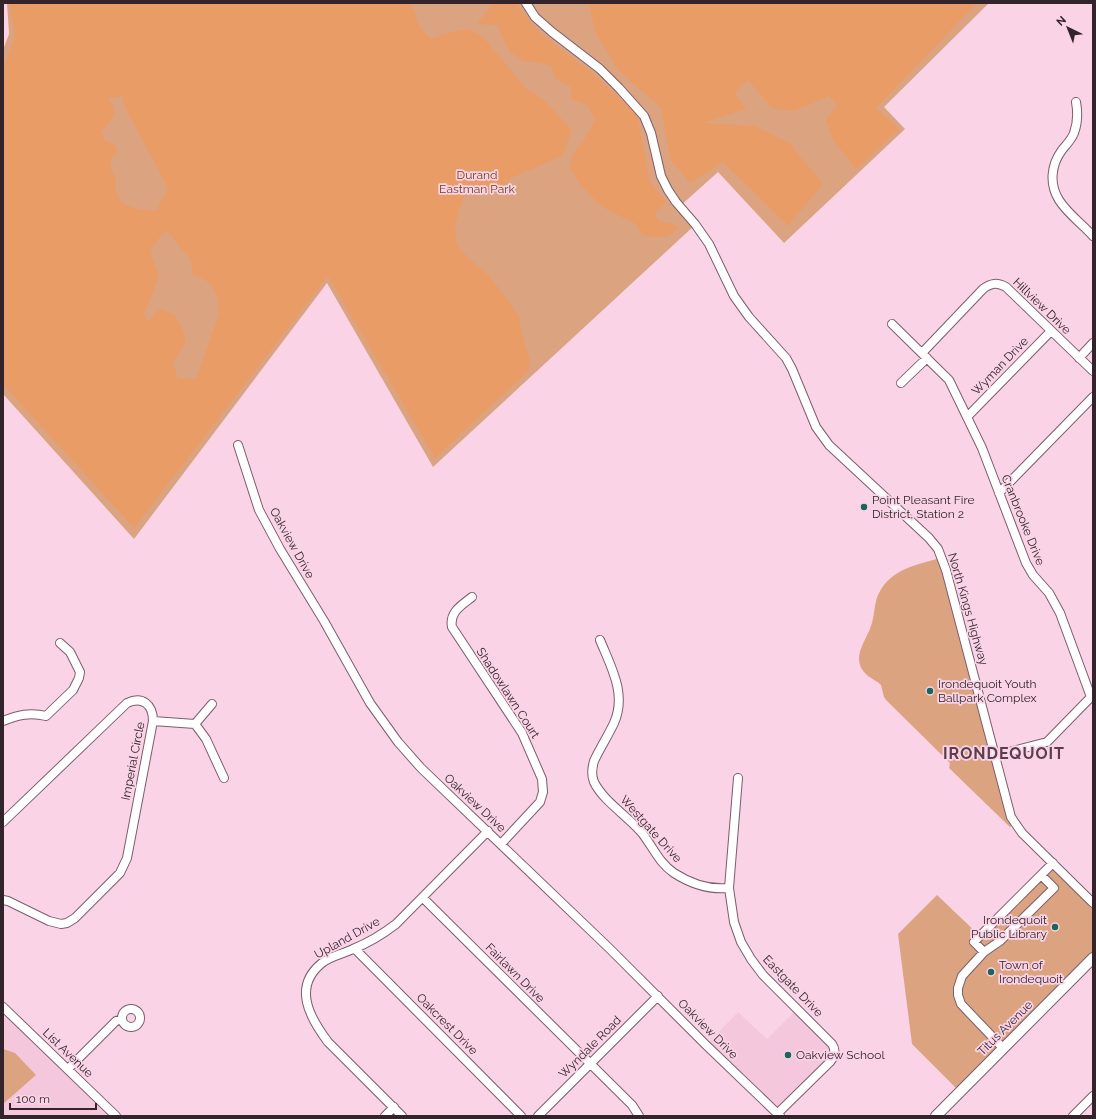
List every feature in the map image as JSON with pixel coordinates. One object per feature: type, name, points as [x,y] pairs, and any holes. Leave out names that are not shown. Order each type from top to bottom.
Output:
[{"type":"main road","name":"Titus Avenue","points":[[936,1116],[1093,958]]},
{"type":"street","name":"North Kings Highway","points":[[526,3],[535,17],[600,69],[644,116],[651,133],[661,176],[668,190],[709,244],[734,296],[749,317],[786,358],[816,427],[829,445],[929,538],[938,549],[951,591],[1009,810],[1014,822],[1024,836],[1093,903]]},
{"type":"street","points":[[1076,102],[1078,114],[1077,124],[1074,134],[1056,161],[1053,170],[1053,181],[1059,200],[1093,236]]},
{"type":"street","name":"Hillview Drive","points":[[901,383],[983,289],[994,283],[1001,284],[1006,287],[1093,371]]},
{"type":"street","name":"Cranbrooke Drive","points":[[892,324],[949,380],[982,448],[1028,567],[1049,593],[1060,613],[1092,697],[1047,742],[994,756]]},
{"type":"street","name":"Wyman Drive","points":[[967,417],[1051,331]]},
{"type":"street","points":[[1079,358],[1093,343]]},
{"type":"street","points":[[999,493],[1093,397]]},
{"type":"street","name":"Oakview Drive","points":[[238,445],[250,484],[264,520],[324,621],[370,703],[393,736],[413,760],[488,831],[779,1115]]},
{"type":"street","name":"Shadowlawn Court","points":[[472,597],[454,612],[451,622],[452,627],[522,733],[544,786],[543,797],[540,802],[501,844]]},
{"type":"street","name":"Westgate Drive","points":[[600,640],[617,682],[620,698],[618,714],[615,722],[594,761],[592,768],[593,781],[602,793],[642,833],[659,860],[666,867],[680,877],[697,885],[715,888],[729,888]]},
{"type":"street","points":[[3,721],[24,714],[46,716],[76,686],[80,678],[80,672],[70,652],[60,643]]},
{"type":"street","name":"Imperial Circle","points":[[3,822],[127,703],[133,700],[144,701],[152,710],[153,721],[127,858],[120,873],[80,914],[72,921],[67,923],[62,924],[49,921],[3,900]]},
{"type":"street","points":[[195,724],[212,704]]},
{"type":"street","points":[[153,721],[195,724],[206,739],[224,778]]},
{"type":"street","name":"Eastgate Drive","points":[[738,778],[729,888],[734,922],[741,942],[763,975],[832,1044],[835,1050],[834,1056],[830,1062],[779,1115]]},
{"type":"street","name":"Upland Drive","points":[[402,1116],[328,1042],[315,1024],[306,1003],[305,994],[307,985],[316,969],[329,959],[355,949],[389,929],[488,831]]},
{"type":"street","points":[[984,952],[974,942],[1053,863]]},
{"type":"street","points":[[1003,1048],[961,1004],[958,995],[958,988],[962,976],[984,952],[1000,941],[1054,888],[1041,875]]},
{"type":"street","name":"Fairlawn Drive","points":[[422,898],[632,1105],[639,1116]]},
{"type":"street","name":"Oakcrest Drive","points":[[355,949],[522,1116]]},
{"type":"street","name":"Wyndale Road","points":[[538,1116],[658,996]]},
{"type":"street","name":"List Avenue","points":[[3,1007],[116,1116]]},
{"type":"street","points":[[68,1070],[116,1021],[122,1019]]},
{"type":"street","points":[[1077,1115],[1093,1096]]},
{"type":"street","points":[[385,1116],[394,1107]]},
{"type":"shaded area","points":[[797,1009],[835,1053],[778,1113],[706,1045],[738,1012],[767,1039]]},
{"type":"shaded area","points":[[3,1011],[112,1116],[3,1116]]},
{"type":"green space","name":"Durand Eastman Park","points":[[7,3],[989,3],[884,107],[905,129],[784,243],[718,172],[679,207],[695,225],[433,467],[327,283],[134,539],[3,394],[3,50],[9,34]]},
{"type":"green space","name":"Durand Eastman Park","points":[[9,3],[412,3],[419,26],[431,39],[444,34],[469,29],[482,36],[525,87],[544,100],[572,130],[562,156],[511,178],[496,193],[470,183],[455,225],[457,245],[470,260],[486,273],[519,316],[522,334],[530,361],[529,370],[435,458],[328,276],[134,528],[3,384],[3,71],[15,36]],"holes":[[[123,96],[124,105],[168,188],[156,211],[138,209],[121,201],[116,187],[116,177],[111,171],[111,158],[117,153],[115,145],[105,140],[101,132],[114,116],[114,107],[108,99]],[[166,230],[191,260],[193,275],[206,280],[210,284],[214,289],[218,301],[219,315],[196,379],[178,378],[173,362],[186,342],[182,327],[174,314],[159,309],[148,322],[144,314],[159,275],[150,251]]]},
{"type":"green space","points":[[493,3],[516,3],[531,23],[544,36],[594,74],[637,114],[650,182],[667,203],[654,213],[659,221],[673,224],[679,228],[675,232],[662,237],[642,235],[636,224],[606,209],[598,203],[580,184],[570,167],[573,154],[584,140],[595,120],[588,106],[571,99],[571,87],[556,79],[551,66],[523,61],[510,52],[502,37],[498,25],[477,24]]},
{"type":"green space","points":[[589,3],[977,3],[876,108],[899,129],[856,169],[833,140],[826,120],[837,105],[829,96],[794,111],[772,108],[748,80],[734,93],[746,109],[703,123],[755,126],[790,144],[823,184],[788,226],[723,162],[690,183],[670,159],[661,108],[618,70],[595,32]]},
{"type":"green space","name":"Irondequoit Youth Ballpark Complex","points":[[941,558],[1015,823],[1010,827],[949,768],[950,763],[886,700],[881,685],[862,670],[860,664],[860,651],[871,626],[877,597],[884,585],[898,573],[914,565]]},
{"type":"green space","points":[[1052,863],[1093,903],[1093,958],[960,1092],[912,1044],[898,934],[937,895],[980,936]]},
{"type":"green space","points":[[3,1049],[15,1053],[36,1075],[3,1104]]},
{"type":"place","name":"Point Pleasant Fire District, Station 2","points":[[864,507]]},
{"type":"place","name":"Irondequoit Youth Ballpark Complex","points":[[930,691]]},
{"type":"place","name":"Irondequoit Public Library","points":[[1055,927]]},
{"type":"place","name":"Town of Irondequoit","points":[[991,972]]},
{"type":"place","name":"Oakview School","points":[[788,1055]]},
{"type":"district","name":"IRONDEQUOIT","points":[[1004,753]]}]
